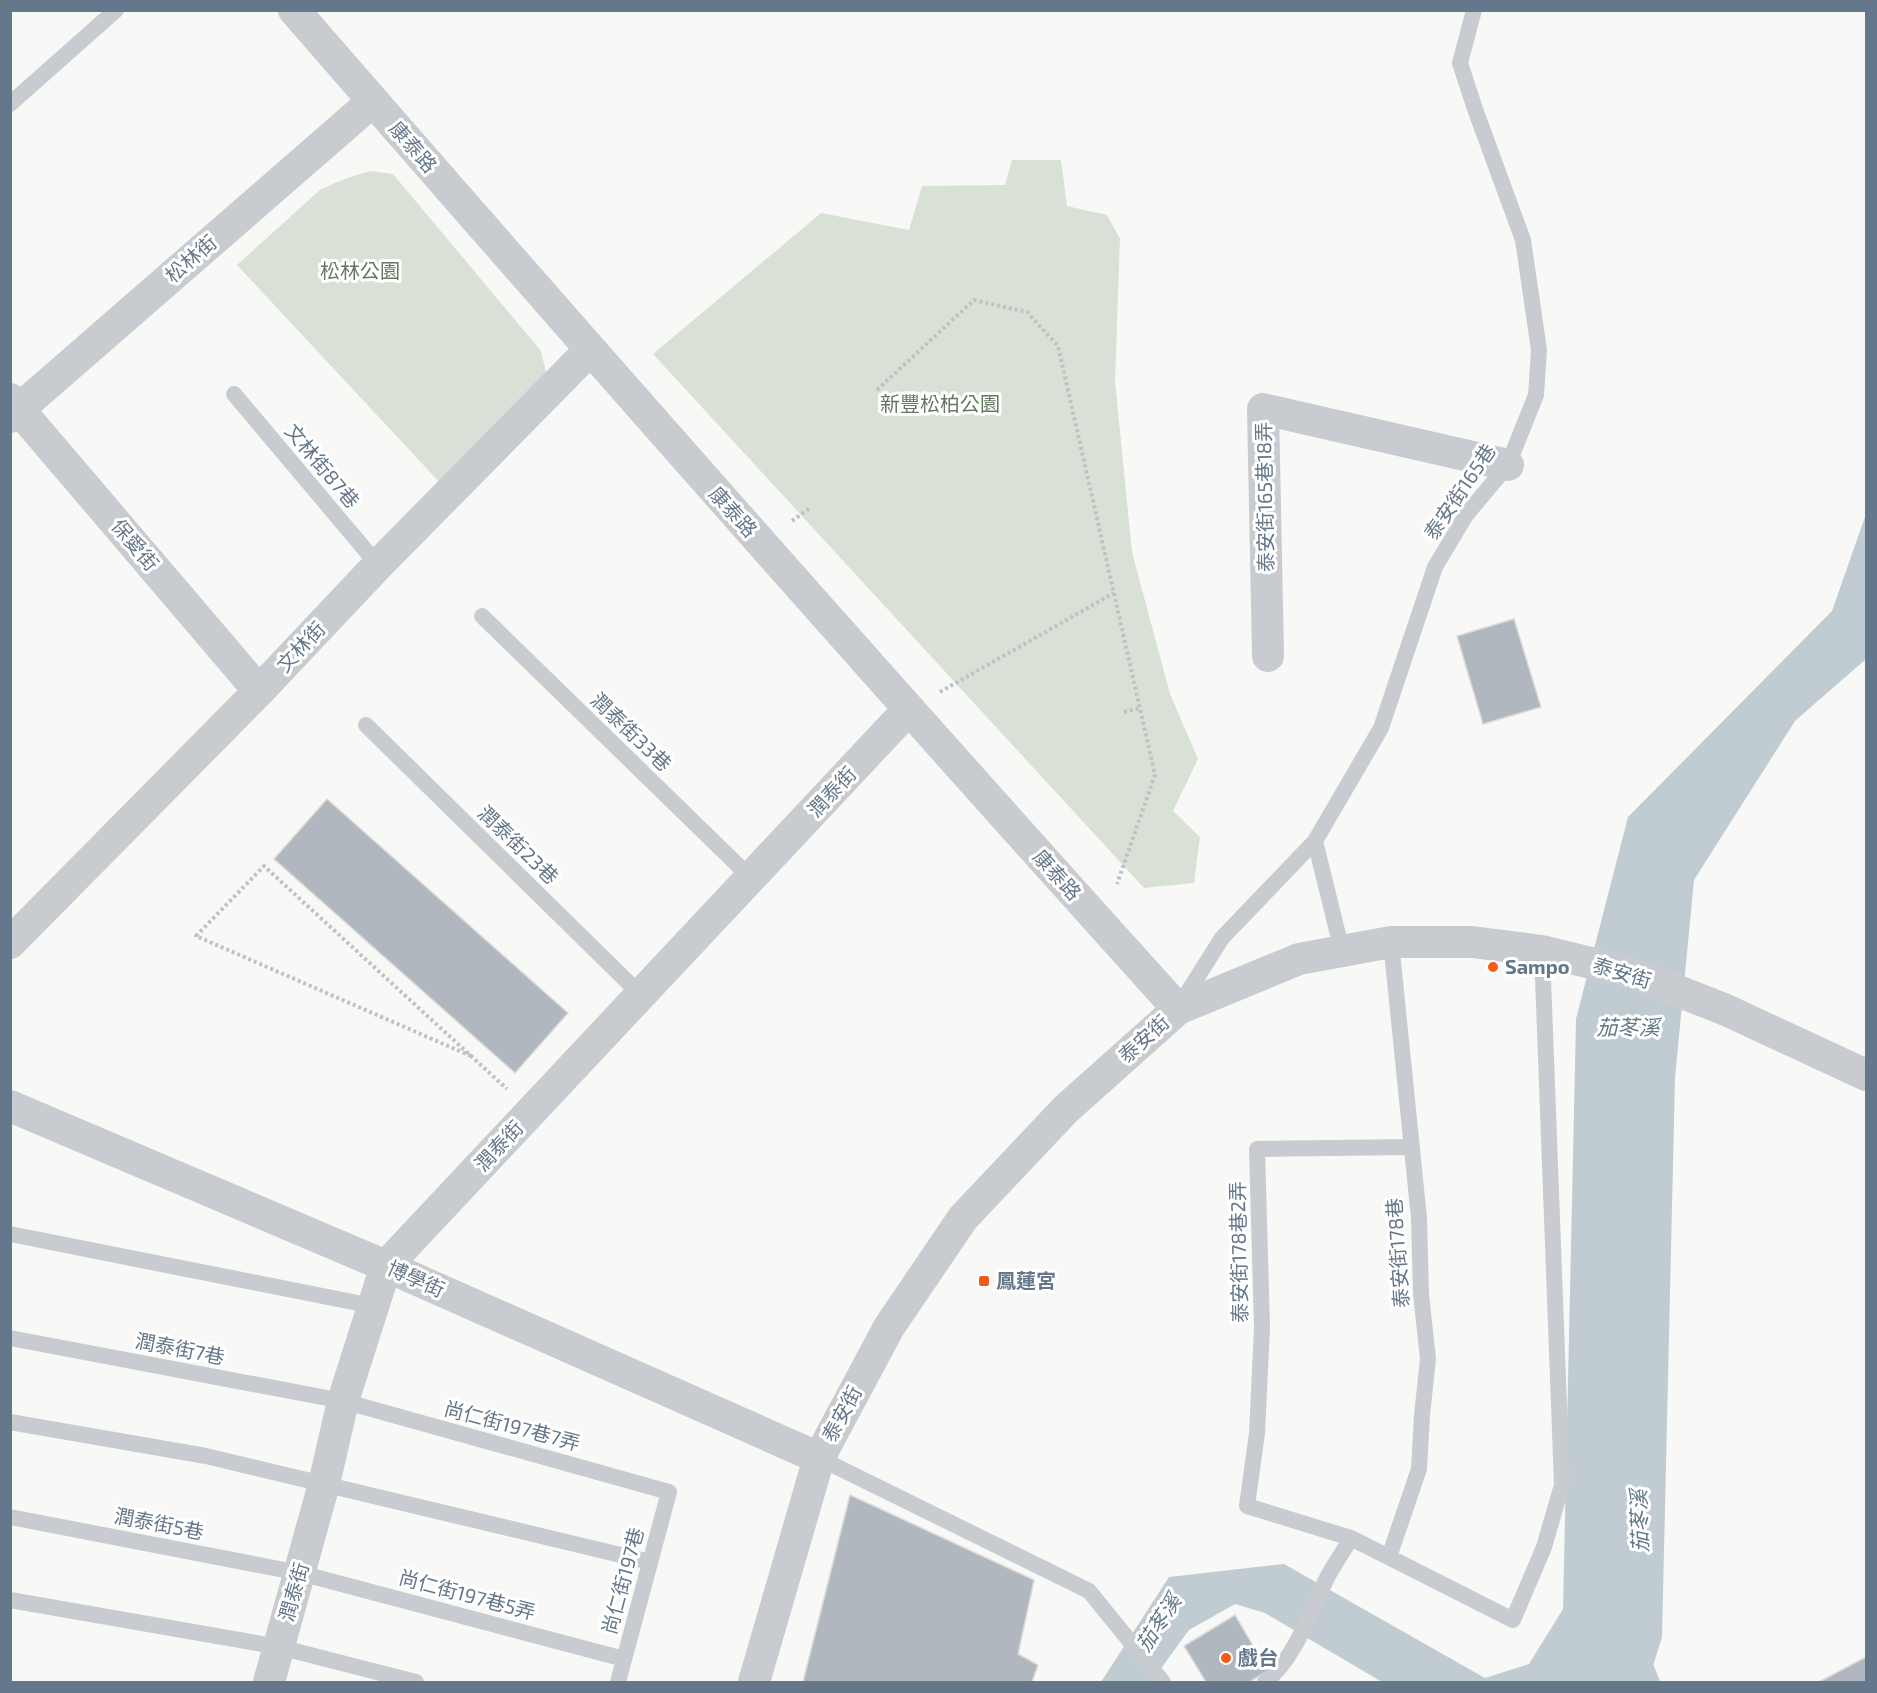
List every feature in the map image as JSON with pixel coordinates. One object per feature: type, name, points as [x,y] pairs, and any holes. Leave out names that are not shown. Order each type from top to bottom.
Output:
[{"type":"street","name":"康泰路","points":[[294,10],[590,351],[908,710],[1178,1009]]},
{"type":"street","name":"松林街","points":[[13,409],[373,100]]},
{"type":"street","name":"文林街","points":[[10,943],[259,692],[378,565],[590,351]]},
{"type":"street","name":"保愛街","points":[[13,409],[259,692]]},
{"type":"street","name":"泰安街165巷18弄","points":[[1268,656],[1263,409],[1508,465]]},
{"type":"street","name":"潤泰街","points":[[269,1683],[324,1484],[342,1401],[386,1266],[908,710]]},
{"type":"street","name":"泰安街","points":[[754,1683],[819,1458],[889,1327],[963,1218],[1066,1109],[1178,1009],[1299,959],[1392,942],[1472,942],[1542,951],[1632,973],[1726,1010],[1866,1075]]},
{"type":"street","name":"博學街","points":[[10,1106],[386,1266],[819,1458]]},
{"type":"lane","points":[[10,104],[116,10]]},
{"type":"lane","name":"泰安街165巷","points":[[1178,1009],[1222,938],[1315,841],[1382,728],[1435,567],[1466,515],[1508,465],[1536,395],[1539,350],[1523,240],[1460,63],[1474,10]]},
{"type":"lane","name":"文林街87巷","points":[[234,394],[378,565]]},
{"type":"lane","name":"潤泰街33巷","points":[[482,616],[751,878]]},
{"type":"lane","name":"潤泰街23巷","points":[[366,725],[641,995]]},
{"type":"lane","points":[[1315,841],[1342,951]]},
{"type":"lane","name":"泰安街178巷","points":[[1389,1557],[1419,1468],[1428,1359],[1421,1294],[1419,1218],[1392,942]]},
{"type":"lane","points":[[1265,1683],[1273,1677],[1299,1638],[1329,1574],[1351,1538],[1513,1620],[1544,1547],[1562,1485],[1542,951]]},
{"type":"lane","name":"泰安街178巷2弄","points":[[1351,1538],[1247,1506],[1257,1433],[1262,1326],[1257,1149],[1411,1147]]},
{"type":"lane","points":[[10,1234],[373,1306]]},
{"type":"lane","name":"潤泰街7巷","points":[[10,1338],[342,1401]]},
{"type":"lane","name":"尚仁街197巷7弄","points":[[342,1401],[669,1492]]},
{"type":"lane","points":[[10,1422],[206,1456],[650,1562]]},
{"type":"lane","points":[[819,1458],[1089,1591],[1163,1683]]},
{"type":"lane","name":"尚仁街197巷","points":[[618,1683],[669,1492]]},
{"type":"lane","name":"潤泰街5巷","points":[[10,1517],[300,1573]]},
{"type":"lane","name":"尚仁街197巷5弄","points":[[300,1573],[624,1659]]},
{"type":"lane","points":[[10,1600],[279,1647],[416,1683]]},
{"type":"path","points":[[877,390],[974,300],[1027,312],[1058,346],[1155,775],[1117,884]]},
{"type":"path","points":[[792,521],[810,508]]},
{"type":"path","points":[[908,710],[1114,593]]},
{"type":"path","points":[[1124,712],[1140,708]]},
{"type":"path","points":[[471,1056],[196,936],[264,866],[471,1056],[531,1112]]},
{"type":"green space","name":"新豐松柏公園","points":[[1012,160],[1061,160],[1067,206],[1107,215],[1120,239],[1115,381],[1132,552],[1170,694],[1198,759],[1173,811],[1200,837],[1194,883],[1144,888],[653,354],[821,213],[909,230],[922,186],[1005,185]]},
{"type":"green space","name":"松林公園","points":[[370,171],[393,174],[541,351],[546,372],[442,485],[237,265],[321,189]]},
{"type":"water","name":"茄苳溪","points":[[1866,514],[1866,659],[1795,721],[1694,880],[1675,1078],[1662,1637],[1648,1682],[1382,1682],[1265,1613],[1235,1604],[1189,1630],[1151,1682],[1101,1682],[1169,1577],[1284,1564],[1485,1678],[1529,1664],[1563,1609],[1576,1019],[1628,817],[1832,611]]},
{"type":"building","points":[[1514,619],[1541,707],[1483,724],[1457,636]]},
{"type":"building","points":[[327,799],[568,1013],[515,1073],[274,859]]},
{"type":"building","points":[[850,1495],[1034,1580],[1018,1654],[1038,1665],[1032,1682],[803,1682]]},
{"type":"building","name":"戲台","points":[[1235,1615],[1268,1671],[1249,1682],[1206,1682],[1184,1646]]},
{"type":"building","points":[[1866,1657],[1866,1682],[1819,1682]]},
{"type":"waterway","points":[[1645,1660],[1654,1682]]},
{"type":"place","name":"Sampo","points":[[1493,967]]},
{"type":"place","name":"鳳蓮宮","points":[[984,1281]]},
{"type":"place","name":"戲台","points":[[1226,1658]]}]
